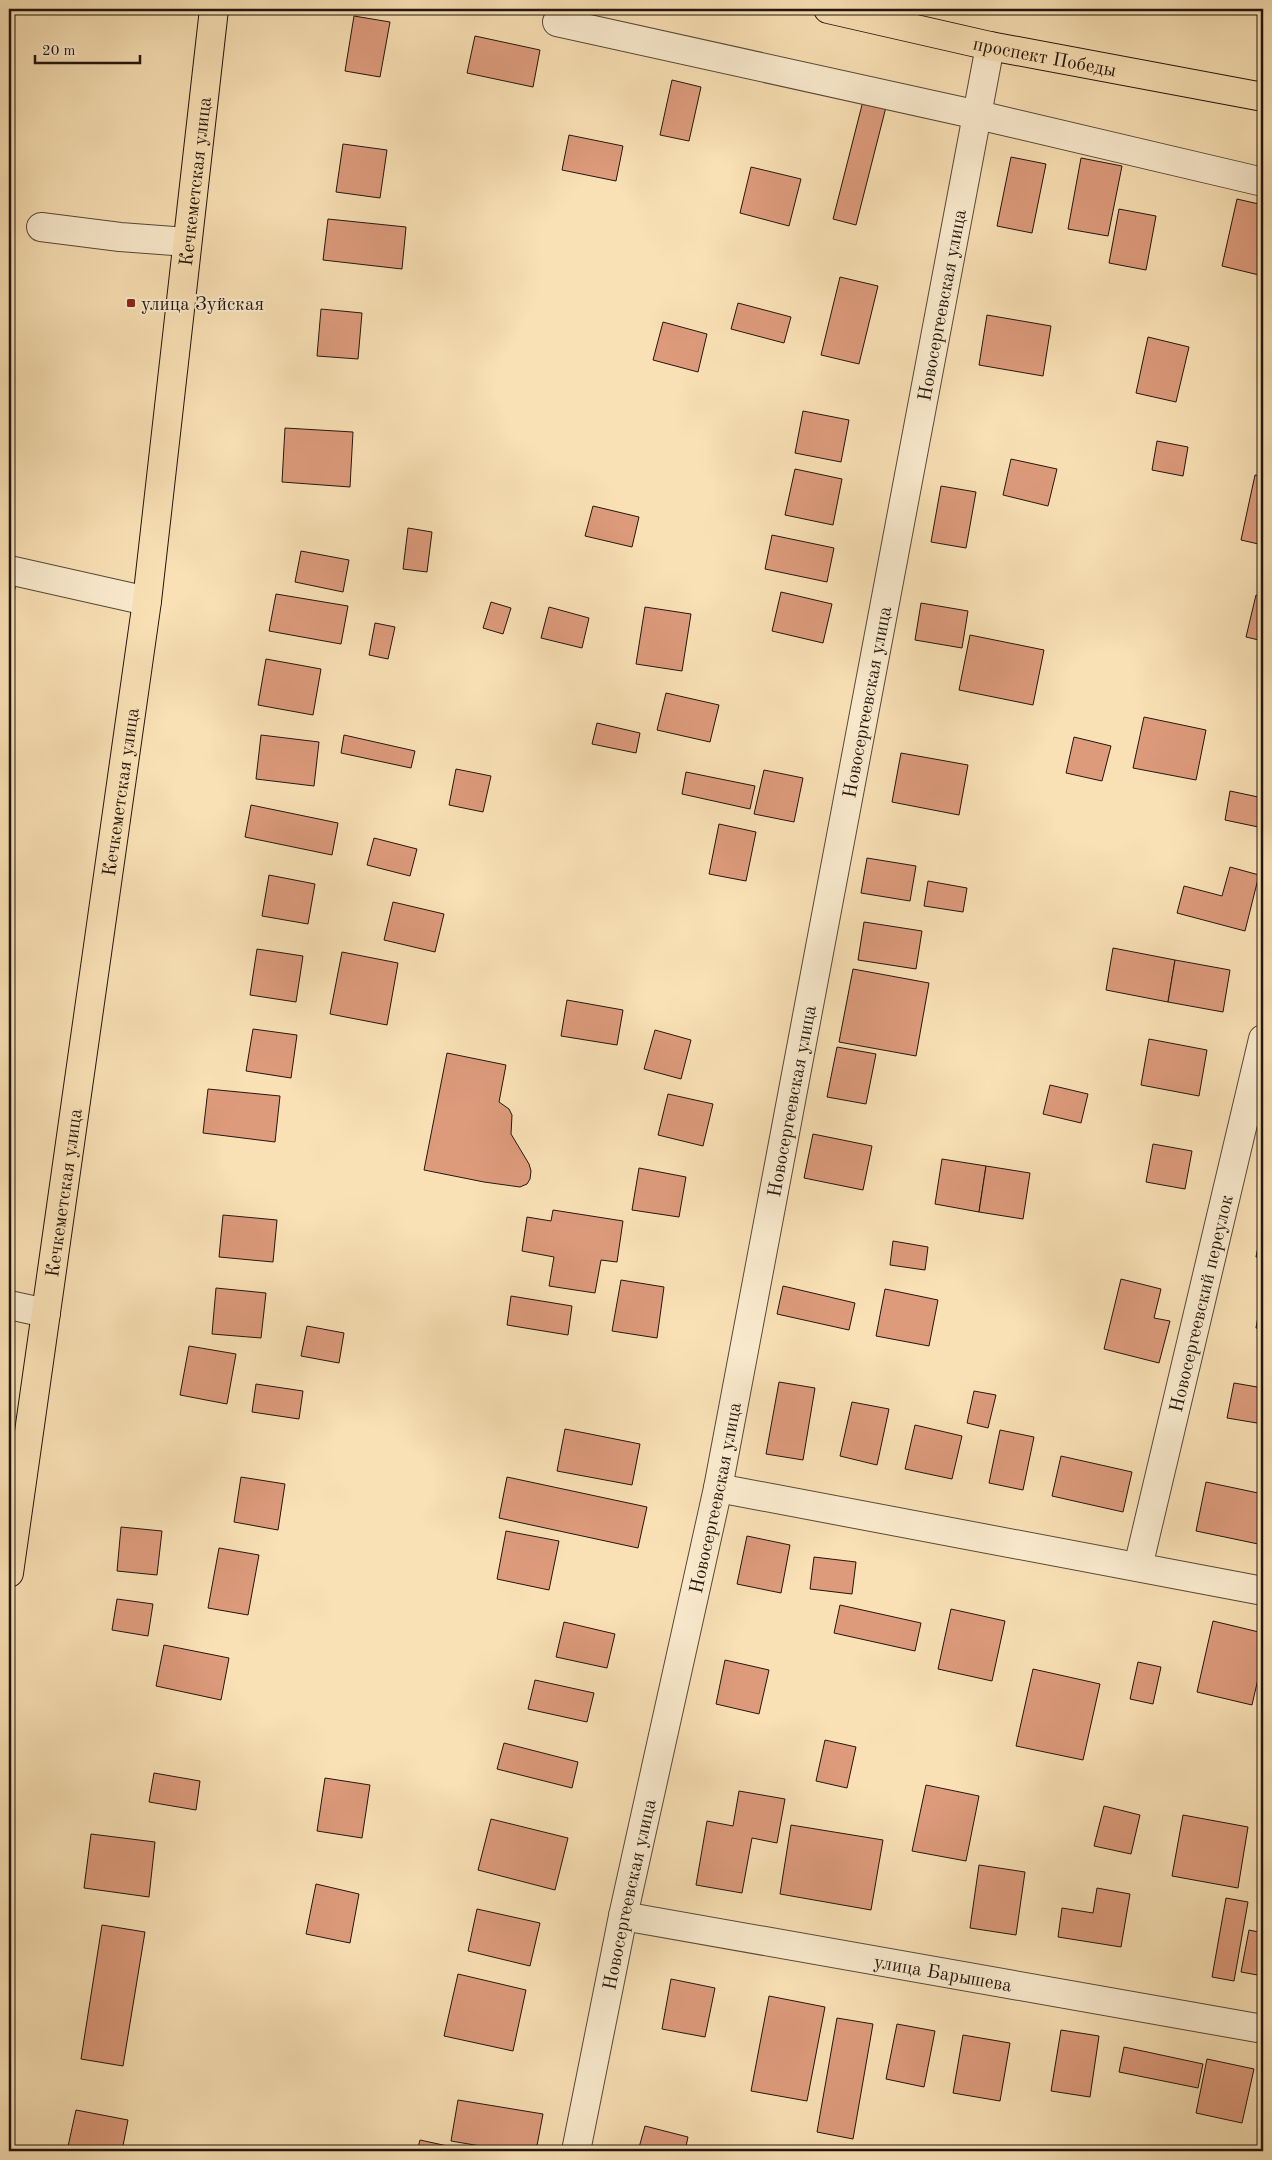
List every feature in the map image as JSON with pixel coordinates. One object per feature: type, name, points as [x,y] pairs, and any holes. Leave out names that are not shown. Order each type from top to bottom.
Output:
[{"type":"main road","name":"Кечкеметская улица","points":[[9,1573],[147,600],[214,9]]},
{"type":"main road","name":"проспект Победы","points":[[828,9],[990,46],[1263,97]]},
{"type":"street","points":[[557,22],[978,115],[1263,182]]},
{"type":"street","name":"Новосергеевская улица","points":[[576,2151],[623,1916],[718,1488],[990,46]]},
{"type":"street","points":[[40,227],[120,237],[187,242]]},
{"type":"street","points":[[9,570],[147,600]]},
{"type":"street","name":"Новосергеевский переулок","points":[[1138,1568],[1263,1039]]},
{"type":"street","points":[[9,1305],[46,1313]]},
{"type":"street","points":[[718,1488],[1263,1591]]},
{"type":"street","name":"улица Барышева","points":[[623,1916],[1263,2030]]},
{"type":"building","points":[[354,16],[390,22],[380,77],[345,71]]},
{"type":"building","points":[[475,36],[540,50],[533,87],[467,73]]},
{"type":"building","points":[[672,80],[701,87],[689,141],[660,135]]},
{"type":"building","points":[[863,101],[886,107],[856,225],[833,219]]},
{"type":"building","points":[[569,135],[623,146],[616,181],[562,170]]},
{"type":"building","points":[[343,144],[387,150],[380,198],[336,192]]},
{"type":"building","points":[[1011,157],[1046,164],[1032,233],[997,226]]},
{"type":"building","points":[[1081,158],[1122,166],[1108,236],[1068,229]]},
{"type":"building","points":[[751,167],[801,179],[789,226],[740,213]]},
{"type":"building","points":[[1237,199],[1263,205],[1263,276],[1222,266]]},
{"type":"building","points":[[1119,209],[1156,216],[1146,270],[1109,263]]},
{"type":"building","points":[[328,219],[406,227],[402,269],[323,260]]},
{"type":"building","points":[[840,277],[878,286],[859,364],[821,355]]},
{"type":"building","points":[[738,303],[791,317],[784,343],[731,329]]},
{"type":"building","points":[[321,309],[362,313],[358,359],[317,356]]},
{"type":"building","points":[[987,315],[1051,326],[1043,376],[979,365]]},
{"type":"building","points":[[663,322],[707,334],[698,372],[653,360]]},
{"type":"building","points":[[1148,337],[1189,347],[1176,402],[1136,393]]},
{"type":"building","points":[[803,411],[849,420],[841,462],[795,453]]},
{"type":"building","points":[[285,428],[353,432],[350,487],[282,482]]},
{"type":"building","points":[[1157,441],[1188,447],[1183,476],[1152,470]]},
{"type":"building","points":[[1011,459],[1057,469],[1048,506],[1003,495]]},
{"type":"building","points":[[795,469],[842,479],[833,525],[785,515]]},
{"type":"building","points":[[1255,475],[1263,476],[1263,545],[1241,540]]},
{"type":"building","points":[[941,486],[976,492],[966,548],[931,542]]},
{"type":"building","points":[[593,506],[639,517],[632,547],[585,536]]},
{"type":"building","points":[[408,528],[432,532],[427,572],[403,569]]},
{"type":"building","points":[[772,535],[834,548],[827,582],[765,569]]},
{"type":"building","points":[[301,551],[349,560],[343,592],[295,582]]},
{"type":"building","points":[[9,582],[16,583],[9,619]]},
{"type":"building","points":[[781,592],[832,604],[823,643],[772,631]]},
{"type":"building","points":[[276,594],[348,606],[341,644],[269,631]]},
{"type":"building","points":[[1256,595],[1263,597],[1263,641],[1246,637]]},
{"type":"building","points":[[491,602],[511,608],[503,634],[483,628]]},
{"type":"building","points":[[921,603],[968,611],[962,648],[915,640]]},
{"type":"building","points":[[549,607],[589,618],[582,648],[541,638]]},
{"type":"building","points":[[645,607],[691,614],[682,671],[636,664]]},
{"type":"building","points":[[375,623],[395,627],[388,659],[369,655]]},
{"type":"building","points":[[970,635],[1044,650],[1033,705],[959,690]]},
{"type":"building","points":[[266,659],[321,669],[313,715],[258,705]]},
{"type":"building","points":[[666,693],[719,705],[710,742],[657,730]]},
{"type":"building","points":[[1144,717],[1206,730],[1196,780],[1133,768]]},
{"type":"building","points":[[597,723],[640,733],[636,753],[592,744]]},
{"type":"building","points":[[261,735],[319,742],[314,786],[256,779]]},
{"type":"building","points":[[344,735],[415,751],[411,768],[341,753]]},
{"type":"building","points":[[1074,737],[1111,746],[1102,781],[1066,773]]},
{"type":"building","points":[[901,753],[968,765],[959,815],[892,802]]},
{"type":"building","points":[[456,769],[491,776],[483,812],[449,805]]},
{"type":"building","points":[[764,770],[803,778],[794,822],[754,814]]},
{"type":"building","points":[[686,772],[755,786],[750,809],[682,794]]},
{"type":"building","points":[[1230,791],[1263,798],[1263,828],[1225,820]]},
{"type":"building","points":[[251,805],[338,823],[332,855],[245,837]]},
{"type":"building","points":[[719,824],[756,832],[746,881],[709,874]]},
{"type":"building","points":[[374,838],[417,849],[410,876],[367,865]]},
{"type":"building","points":[[867,858],[916,866],[910,901],[861,893]]},
{"type":"building","points":[[1230,867],[1259,875],[1245,931],[1177,913],[1184,886],[1222,896]]},
{"type":"building","points":[[269,875],[315,884],[308,924],[262,916]]},
{"type":"building","points":[[928,881],[967,888],[963,912],[924,906]]},
{"type":"building","points":[[393,902],[444,914],[435,952],[384,940]]},
{"type":"building","points":[[864,922],[922,931],[916,969],[858,960]]},
{"type":"building","points":[[1113,948],[1175,960],[1168,1002],[1106,990]]},
{"type":"building","points":[[257,949],[303,956],[296,1002],[250,995]]},
{"type":"building","points":[[342,952],[398,963],[387,1025],[330,1014]]},
{"type":"building","points":[[1175,960],[1230,970],[1223,1012],[1168,1002]]},
{"type":"building","points":[[853,969],[929,983],[916,1056],[839,1042]]},
{"type":"building","points":[[567,1000],[623,1010],[617,1045],[561,1036]]},
{"type":"building","points":[[253,1029],[297,1035],[291,1078],[246,1071]]},
{"type":"building","points":[[655,1030],[691,1040],[681,1079],[644,1069]]},
{"type":"building","points":[[1149,1039],[1207,1050],[1199,1096],[1141,1085]]},
{"type":"building","points":[[837,1047],[876,1054],[866,1104],[827,1097]]},
{"type":"building","points":[[447,1053],[506,1065],[499,1102],[509,1109],[512,1115],[511,1134],[529,1164],[531,1171],[527,1184],[520,1187],[424,1170]]},
{"type":"building","points":[[1050,1085],[1088,1094],[1081,1123],[1043,1114]]},
{"type":"building","points":[[208,1089],[280,1096],[275,1142],[203,1133]]},
{"type":"building","points":[[668,1094],[713,1104],[703,1146],[658,1135]]},
{"type":"building","points":[[813,1134],[872,1146],[863,1190],[804,1178]]},
{"type":"building","points":[[1153,1144],[1192,1151],[1185,1189],[1146,1182]]},
{"type":"building","points":[[942,1159],[986,1166],[979,1212],[935,1204]]},
{"type":"building","points":[[986,1166],[1030,1173],[1023,1219],[979,1212]]},
{"type":"building","points":[[639,1168],[686,1177],[679,1217],[632,1210]]},
{"type":"building","points":[[553,1210],[623,1221],[617,1262],[601,1260],[595,1293],[549,1286],[554,1257],[522,1251],[527,1217],[551,1221]]},
{"type":"building","points":[[223,1215],[277,1220],[273,1262],[219,1257]]},
{"type":"building","points":[[1263,1226],[1263,1258],[1256,1257]]},
{"type":"building","points":[[893,1241],[928,1247],[925,1270],[890,1265]]},
{"type":"building","points":[[1121,1279],[1161,1289],[1154,1318],[1170,1321],[1159,1363],[1104,1349]]},
{"type":"building","points":[[621,1280],[664,1287],[657,1338],[612,1331]]},
{"type":"building","points":[[783,1286],[855,1303],[849,1330],[777,1314]]},
{"type":"building","points":[[216,1288],[266,1293],[261,1338],[212,1334]]},
{"type":"building","points":[[885,1289],[938,1300],[929,1346],[876,1336]]},
{"type":"building","points":[[1263,1293],[1263,1329],[1256,1328]]},
{"type":"building","points":[[511,1296],[572,1306],[568,1335],[507,1325]]},
{"type":"building","points":[[307,1326],[344,1333],[339,1363],[301,1356]]},
{"type":"building","points":[[189,1346],[236,1354],[227,1404],[180,1395]]},
{"type":"building","points":[[779,1382],[815,1388],[803,1460],[766,1454]]},
{"type":"building","points":[[1234,1383],[1263,1388],[1263,1424],[1227,1418]]},
{"type":"building","points":[[256,1384],[303,1391],[299,1419],[252,1412]]},
{"type":"building","points":[[974,1391],[996,1395],[988,1428],[967,1423]]},
{"type":"building","points":[[852,1402],[889,1409],[877,1465],[840,1456]]},
{"type":"building","points":[[915,1425],[962,1436],[952,1479],[905,1469]]},
{"type":"building","points":[[565,1429],[640,1444],[632,1485],[557,1471]]},
{"type":"building","points":[[1000,1430],[1034,1437],[1023,1490],[989,1483]]},
{"type":"building","points":[[1061,1456],[1132,1472],[1123,1512],[1052,1496]]},
{"type":"building","points":[[241,1477],[285,1484],[278,1530],[234,1522]]},
{"type":"building","points":[[507,1477],[647,1507],[638,1548],[499,1518]]},
{"type":"building","points":[[1206,1482],[1263,1494],[1263,1545],[1196,1531]]},
{"type":"building","points":[[121,1527],[162,1531],[157,1575],[117,1571]]},
{"type":"building","points":[[506,1531],[559,1541],[549,1590],[497,1579]]},
{"type":"building","points":[[747,1536],[790,1545],[781,1593],[737,1584]]},
{"type":"building","points":[[219,1548],[259,1555],[248,1615],[208,1608]]},
{"type":"building","points":[[814,1557],[856,1562],[852,1594],[810,1589]]},
{"type":"building","points":[[117,1599],[153,1604],[148,1636],[112,1630]]},
{"type":"building","points":[[840,1605],[921,1623],[915,1651],[834,1633]]},
{"type":"building","points":[[951,1609],[1005,1621],[992,1681],[938,1669]]},
{"type":"building","points":[[1213,1621],[1263,1633],[1263,1657],[1252,1705],[1197,1692]]},
{"type":"building","points":[[564,1622],[615,1634],[607,1668],[556,1657]]},
{"type":"building","points":[[164,1645],[229,1658],[221,1700],[156,1686]]},
{"type":"building","points":[[725,1660],[769,1670],[759,1714],[716,1704]]},
{"type":"building","points":[[1138,1662],[1161,1667],[1153,1704],[1130,1699]]},
{"type":"building","points":[[1033,1669],[1100,1684],[1083,1760],[1016,1746]]},
{"type":"building","points":[[535,1680],[594,1693],[587,1722],[528,1709]]},
{"type":"building","points":[[825,1740],[856,1747],[847,1788],[816,1781]]},
{"type":"building","points":[[504,1743],[578,1762],[572,1788],[497,1769]]},
{"type":"building","points":[[154,1773],[200,1781],[196,1810],[149,1802]]},
{"type":"building","points":[[325,1778],[370,1785],[362,1838],[317,1831]]},
{"type":"building","points":[[926,1785],[979,1796],[966,1861],[912,1851]]},
{"type":"building","points":[[739,1791],[785,1799],[777,1843],[752,1838],[742,1893],[696,1885],[707,1821],[733,1826]]},
{"type":"building","points":[[1104,1806],[1140,1815],[1131,1854],[1094,1846]]},
{"type":"building","points":[[1183,1815],[1248,1827],[1238,1888],[1172,1876]]},
{"type":"building","points":[[491,1819],[568,1838],[555,1890],[478,1870]]},
{"type":"building","points":[[791,1825],[883,1840],[871,1910],[780,1894]]},
{"type":"building","points":[[91,1834],[155,1842],[149,1897],[84,1888]]},
{"type":"building","points":[[979,1865],[1025,1872],[1016,1935],[970,1928]]},
{"type":"building","points":[[316,1884],[359,1894],[350,1943],[306,1934]]},
{"type":"building","points":[[1097,1888],[1130,1894],[1121,1947],[1058,1937],[1062,1908],[1093,1913]]},
{"type":"building","points":[[1226,1898],[1248,1902],[1234,1981],[1212,1977]]},
{"type":"building","points":[[477,1909],[540,1923],[530,1966],[468,1951]]},
{"type":"building","points":[[102,1925],[145,1932],[123,2066],[81,2059]]},
{"type":"building","points":[[1249,1930],[1263,1933],[1263,1976],[1241,1972]]},
{"type":"building","points":[[458,1974],[526,1990],[513,2051],[444,2036]]},
{"type":"building","points":[[671,1979],[715,1988],[705,2037],[662,2029]]},
{"type":"building","points":[[769,1996],[825,2007],[807,2101],[751,2091]]},
{"type":"building","points":[[837,2018],[873,2024],[853,2139],[817,2132]]},
{"type":"building","points":[[897,2024],[935,2031],[924,2087],[886,2079]]},
{"type":"building","points":[[1061,2030],[1099,2036],[1090,2097],[1051,2091]]},
{"type":"building","points":[[963,2035],[1010,2043],[1000,2101],[953,2093]]},
{"type":"building","points":[[1124,2047],[1203,2064],[1198,2088],[1119,2072]]},
{"type":"building","points":[[1207,2059],[1254,2069],[1242,2123],[1196,2113]]},
{"type":"building","points":[[458,2100],[543,2114],[536,2151],[510,2151],[451,2141]]},
{"type":"building","points":[[76,2110],[128,2120],[122,2151],[67,2151]]},
{"type":"building","points":[[645,2126],[688,2137],[685,2151],[638,2151]]},
{"type":"building","points":[[420,2140],[466,2150],[466,2151],[417,2151]]},
{"type":"place","name":"улица Зуйская","points":[[131,303]]}]
